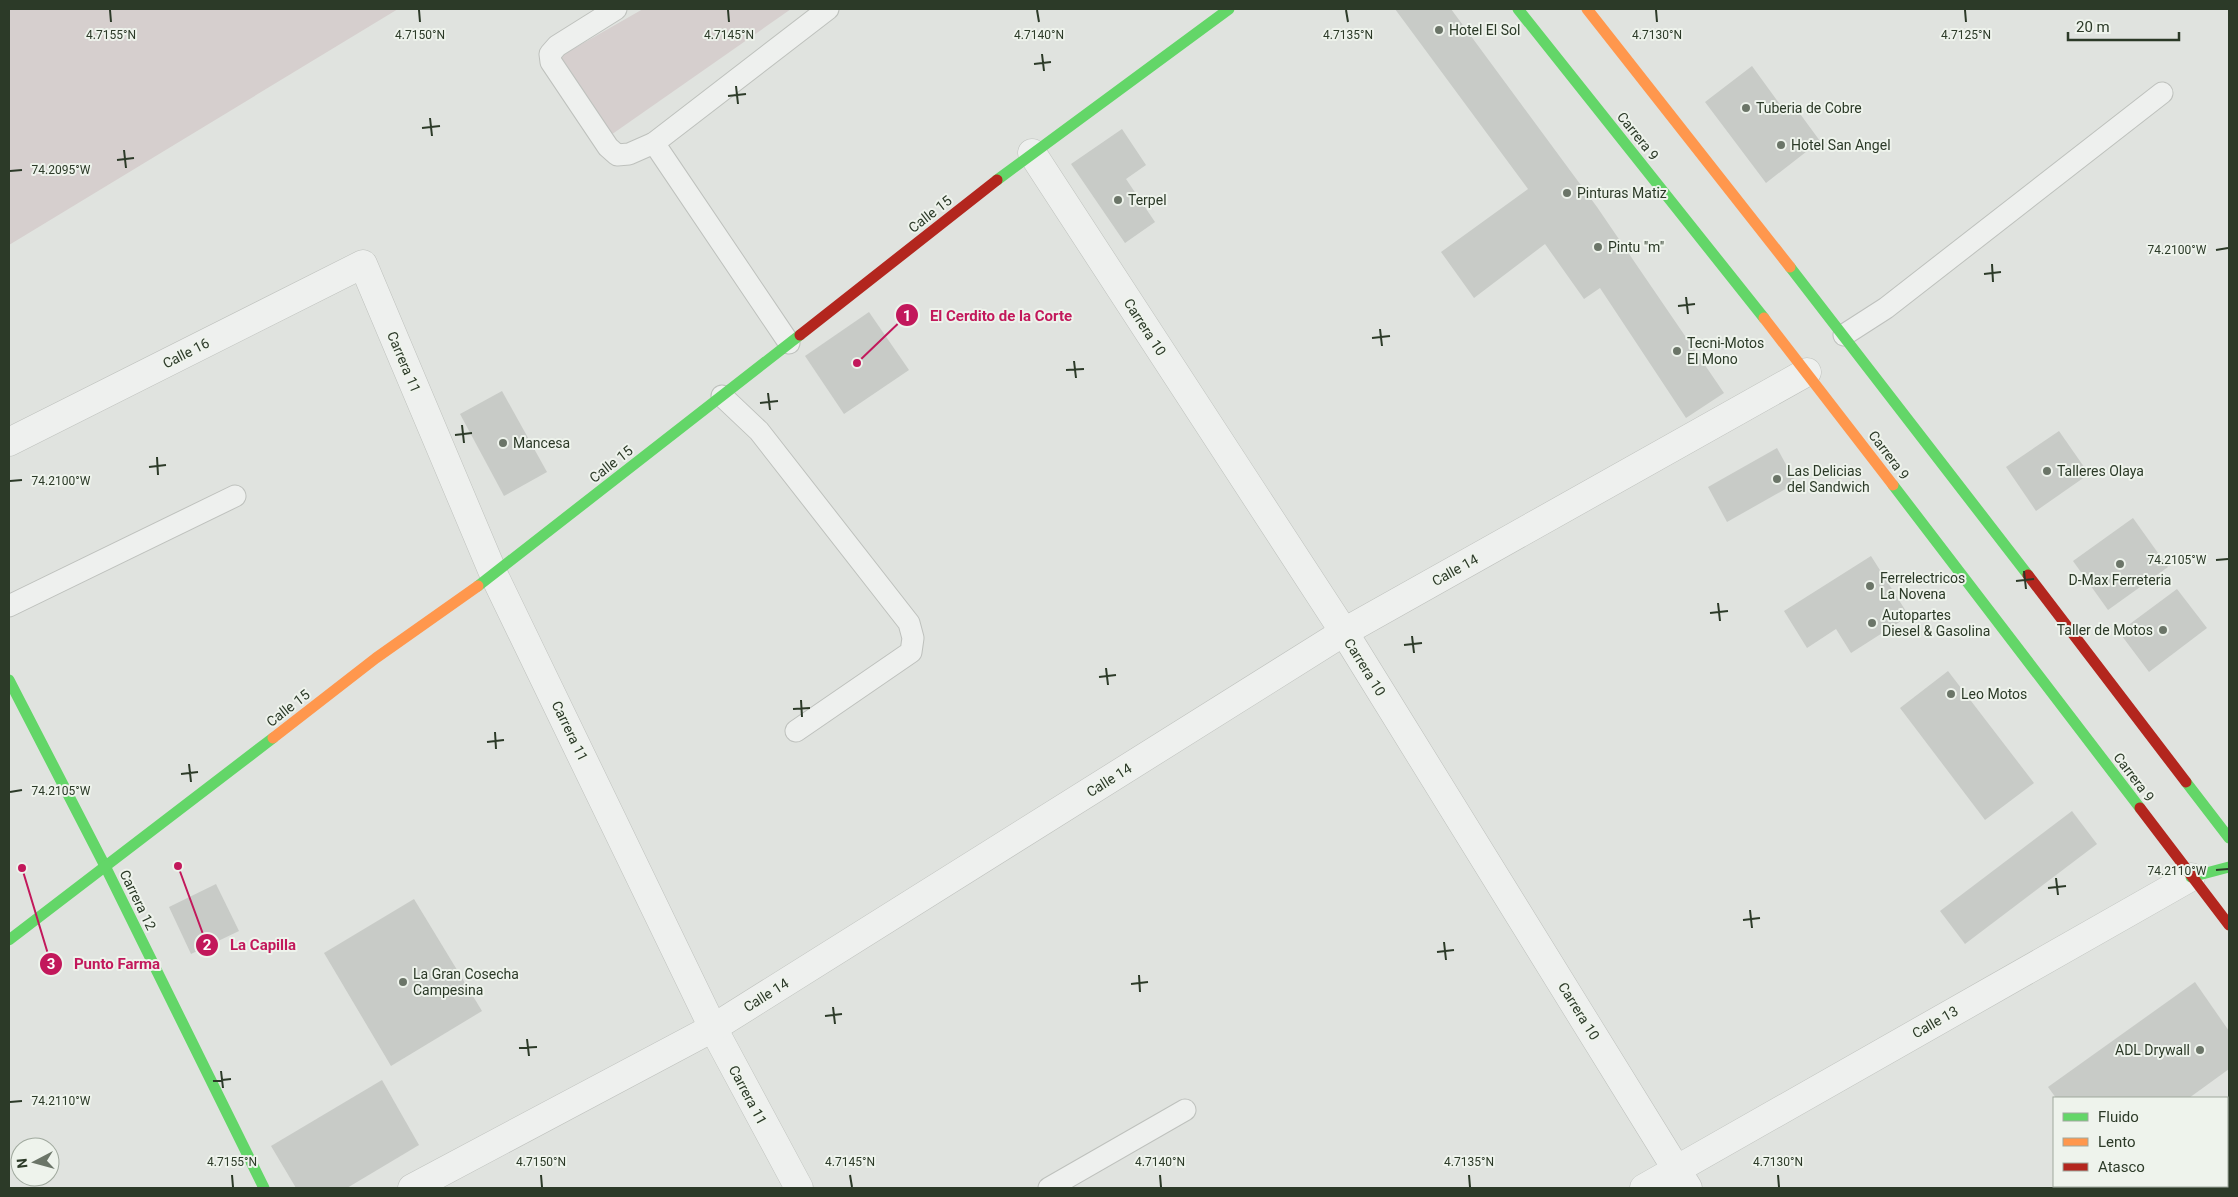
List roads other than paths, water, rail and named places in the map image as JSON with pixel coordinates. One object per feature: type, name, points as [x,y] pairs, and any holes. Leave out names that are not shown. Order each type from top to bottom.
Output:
[{"type":"main road","name":"Calle 15","points":[[9,940],[106,868],[376,658],[494,574],[1032,153],[1229,9]]},
{"type":"main road","name":"Carrera 9","points":[[1518,9],[1807,372],[2229,925]]},
{"type":"main road","points":[[1587,9],[1844,335],[2229,838]]},
{"type":"main road","name":"Carrera 12","points":[[9,680],[106,868],[264,1188]]},
{"type":"main road","name":"Calle 13","points":[[2191,877],[2229,867]]},
{"type":"street","name":"Carrera 10","points":[[1032,153],[1344,632],[1682,1178]]},
{"type":"street","name":"Calle 16","points":[[9,442],[363,264]]},
{"type":"street","name":"Carrera 11","points":[[363,264],[494,574],[712,1028],[799,1188]]},
{"type":"street","name":"Calle 14","points":[[412,1188],[712,1028],[1344,632],[1807,372]]},
{"type":"street","name":"Calle 13","points":[[1644,1188],[1682,1178],[2191,877]]},
{"type":"lane","points":[[616,9],[557,46],[550,54],[551,62],[608,148],[617,155],[629,154],[654,143],[828,9]]},
{"type":"lane","points":[[1844,335],[1886,308],[2162,93]]},
{"type":"lane","points":[[654,143],[789,343]]},
{"type":"lane","points":[[722,396],[759,431],[909,623],[913,638],[911,652],[796,731]]},
{"type":"lane","points":[[9,606],[235,496]]},
{"type":"lane","points":[[1050,1188],[1185,1110]]},
{"type":"place","name":"Hotel El Sol","points":[[1439,30]]},
{"type":"place","name":"Tuberia de Cobre","points":[[1746,108]]},
{"type":"place","name":"Hotel San Angel","points":[[1781,145]]},
{"type":"place","name":"Pinturas Matiz","points":[[1567,193]]},
{"type":"place","name":"Terpel","points":[[1118,200]]},
{"type":"place","name":"Pintu \"m\"","points":[[1598,247]]},
{"type":"place","name":"Tecni-Motos El Mono","points":[[1677,351]]},
{"type":"place","name":"El Cerdito de la Corte","points":[[857,363]]},
{"type":"place","name":"Mancesa","points":[[503,443]]},
{"type":"place","name":"Talleres Olaya","points":[[2047,471]]},
{"type":"place","name":"Las Delicias del Sandwich","points":[[1777,479]]},
{"type":"place","name":"D-Max Ferreteria","points":[[2120,564]]},
{"type":"place","name":"Ferrelectricos La Novena","points":[[1870,586]]},
{"type":"place","name":"Autopartes Diesel & Gasolina","points":[[1872,623]]},
{"type":"place","name":"Taller de Motos","points":[[2163,630]]},
{"type":"place","name":"Leo Motos","points":[[1951,694]]},
{"type":"place","name":"La Capilla","points":[[178,866]]},
{"type":"place","name":"Punto Farma","points":[[22,868]]},
{"type":"place","name":"La Gran Cosecha Campesina","points":[[403,982]]},
{"type":"place","name":"ADL Drywall","points":[[2200,1050]]}]
